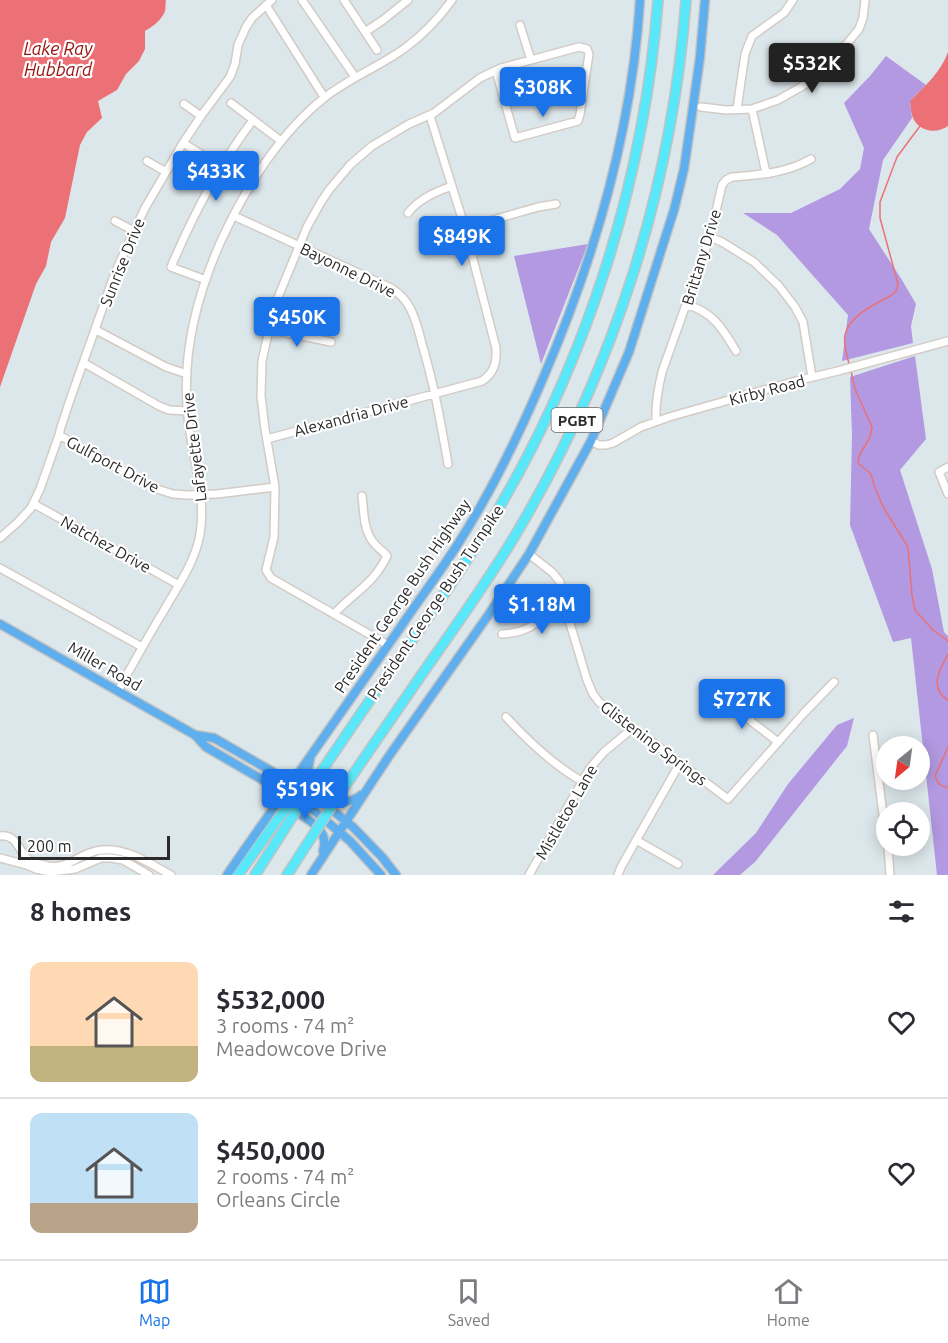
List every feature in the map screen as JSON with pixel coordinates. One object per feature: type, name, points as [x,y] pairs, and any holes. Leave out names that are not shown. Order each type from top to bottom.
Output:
[{"type":"highway","name":"President George Bush Turnpike","points":[[255,875],[318,777],[485,532],[522,468],[562,385],[602,282],[627,193],[646,102],[658,0]]},
{"type":"highway","name":"President George Bush Turnpike","points":[[287,875],[506,552],[551,472],[587,397],[627,294],[656,196],[675,96],[687,0]]},
{"type":"highway","points":[[238,875],[299,792],[318,777]]},
{"type":"highway","points":[[294,875],[311,838]]},
{"type":"main road","name":"President George Bush Highway","points":[[227,875],[456,548],[501,469],[535,398],[582,280],[599,226],[625,115],[635,54],[640,0]]},
{"type":"main road","points":[[310,875],[345,821],[533,557],[591,441],[629,352],[675,210],[692,121],[705,0]]},
{"type":"main road","name":"Miller Road","points":[[0,624],[195,735],[206,747],[311,808],[350,841],[381,875]]},
{"type":"main road","name":"Miller Road","points":[[195,735],[214,738],[327,806],[382,857],[396,875]]},
{"type":"main road","points":[[311,755],[308,775],[321,788],[342,801],[356,799],[364,794]]},
{"type":"main road","points":[[268,816],[279,809],[286,808],[294,810],[315,824],[324,834],[320,860]]},
{"type":"street","points":[[302,0],[355,77]]},
{"type":"street","points":[[344,0],[376,50]]},
{"type":"street","points":[[365,32],[408,0]]},
{"type":"street","name":"Lafayette Drive","points":[[118,690],[194,557],[197,545],[201,523],[200,494],[188,411],[187,374],[192,327],[206,279],[221,241],[251,185],[292,128],[324,98],[405,48],[433,24],[452,0]]},
{"type":"street","points":[[701,107],[726,110],[752,109],[778,100],[820,74],[830,65],[859,28],[863,18],[865,0]]},
{"type":"street","points":[[737,109],[745,54],[752,36],[784,14],[791,1]]},
{"type":"street","points":[[269,3],[324,98]]},
{"type":"street","name":"Sunrise Drive","points":[[0,538],[26,515],[33,504],[116,273],[134,231],[183,143],[230,77],[238,45],[246,27],[252,18],[269,3]]},
{"type":"street","points":[[520,25],[531,60]]},
{"type":"street","points":[[388,645],[267,574],[274,537],[275,487],[261,381],[268,329],[278,296],[307,227],[321,202],[350,165],[372,146],[409,124],[430,116],[480,78],[501,68],[572,48],[584,47],[589,54],[578,121],[515,138],[496,71]]},
{"type":"street","points":[[231,103],[281,141]]},
{"type":"street","points":[[184,104],[201,116]]},
{"type":"street","points":[[752,109],[766,173]]},
{"type":"street","points":[[430,116],[465,228],[529,209],[556,204]]},
{"type":"street","points":[[206,279],[171,267],[196,211],[253,120]]},
{"type":"street","points":[[183,143],[251,185]]},
{"type":"street","name":"Brittany Drive","points":[[656,421],[657,393],[665,364],[710,237],[722,185],[732,177],[799,166],[811,159]]},
{"type":"street","points":[[147,161],[166,172]]},
{"type":"street","points":[[408,213],[425,198],[452,186]]},
{"type":"street","name":"Bayonne Drive","points":[[234,216],[372,278],[399,293],[412,312],[435,393],[448,464]]},
{"type":"street","points":[[115,221],[134,231]]},
{"type":"street","name":"Alexandria Drive","points":[[267,438],[482,381],[489,377],[497,357],[465,228]]},
{"type":"street","points":[[710,237],[754,262],[779,286],[795,307],[803,322],[812,377]]},
{"type":"street","points":[[687,305],[715,319],[736,351]]},
{"type":"street","points":[[268,329],[331,342]]},
{"type":"street","points":[[96,330],[166,367],[187,374]]},
{"type":"street","name":"Kirby Road","points":[[591,441],[606,446],[656,421],[948,341]]},
{"type":"street","points":[[84,363],[159,406],[169,410],[188,411]]},
{"type":"street","name":"Gulfport Drive","points":[[59,435],[163,492],[186,495],[240,492],[275,487]]},
{"type":"street","points":[[948,467],[939,472],[948,494]]},
{"type":"street","points":[[334,614],[372,581],[387,556],[371,540],[368,533],[362,496]]},
{"type":"street","name":"Natchez Drive","points":[[33,504],[178,585]]},
{"type":"street","name":"Glistening Springs","points":[[533,557],[553,573],[560,582],[562,597],[587,680],[599,702],[728,800],[778,742]]},
{"type":"street","points":[[0,568],[142,647]]},
{"type":"street","points":[[502,634],[516,633],[537,624],[562,597]]},
{"type":"street","points":[[721,698],[778,742],[834,682]]},
{"type":"street","points":[[507,717],[528,741],[563,771],[583,782]]},
{"type":"street","name":"Mistletoe Lane","points":[[529,875],[597,758],[633,728]]},
{"type":"street","points":[[873,735],[881,802]]},
{"type":"street","points":[[618,875],[680,763]]},
{"type":"street","points":[[0,836],[14,840],[28,860],[56,868],[75,869],[101,858],[111,858],[123,860],[149,875]]},
{"type":"street","points":[[636,840],[678,864]]},
{"type":"street","points":[[0,858],[50,872],[62,869],[90,852],[102,849],[113,850],[136,856],[171,875]]},
{"type":"street","points":[[889,856],[891,875]]},
{"type":"shaded area","points":[[886,56],[926,85],[910,101],[912,118],[883,160],[869,229],[916,304],[911,326],[913,343],[842,361],[848,315],[777,235],[743,213],[791,213],[840,189],[860,169],[864,148],[844,103]]},
{"type":"shaded area","points":[[588,244],[541,364],[514,256]]},
{"type":"shaded area","points":[[915,356],[926,439],[900,470],[932,569],[944,632],[948,636],[948,875],[937,875],[928,790],[930,790],[930,736],[922,736],[911,638],[893,642],[850,525],[852,435],[850,377]]},
{"type":"shaded area","points":[[854,718],[847,746],[755,862],[740,875],[713,875],[756,833],[788,784],[837,725]]},
{"type":"water","name":"Lake Ray Hubbard","points":[[0,0],[166,0],[162,17],[145,31],[145,49],[139,61],[126,74],[117,90],[98,101],[102,118],[87,132],[80,145],[65,218],[51,242],[46,266],[36,284],[0,387]]},
{"type":"water","points":[[948,52],[948,126],[934,131],[925,129],[914,120],[910,101],[937,72]]},
{"type":"waterway","points":[[849,364],[844,342],[848,328],[857,316],[896,291],[898,284],[880,218],[880,202],[897,157],[920,126]]},
{"type":"waterway","points":[[851,371],[855,389],[872,427],[858,463],[871,474],[883,507],[908,547],[915,610],[933,630],[948,641]]},
{"type":"waterway","points":[[948,654],[939,672],[937,684],[938,690],[948,700]]},
{"type":"waterway","points":[[948,747],[935,776],[940,784],[948,788]]}]
